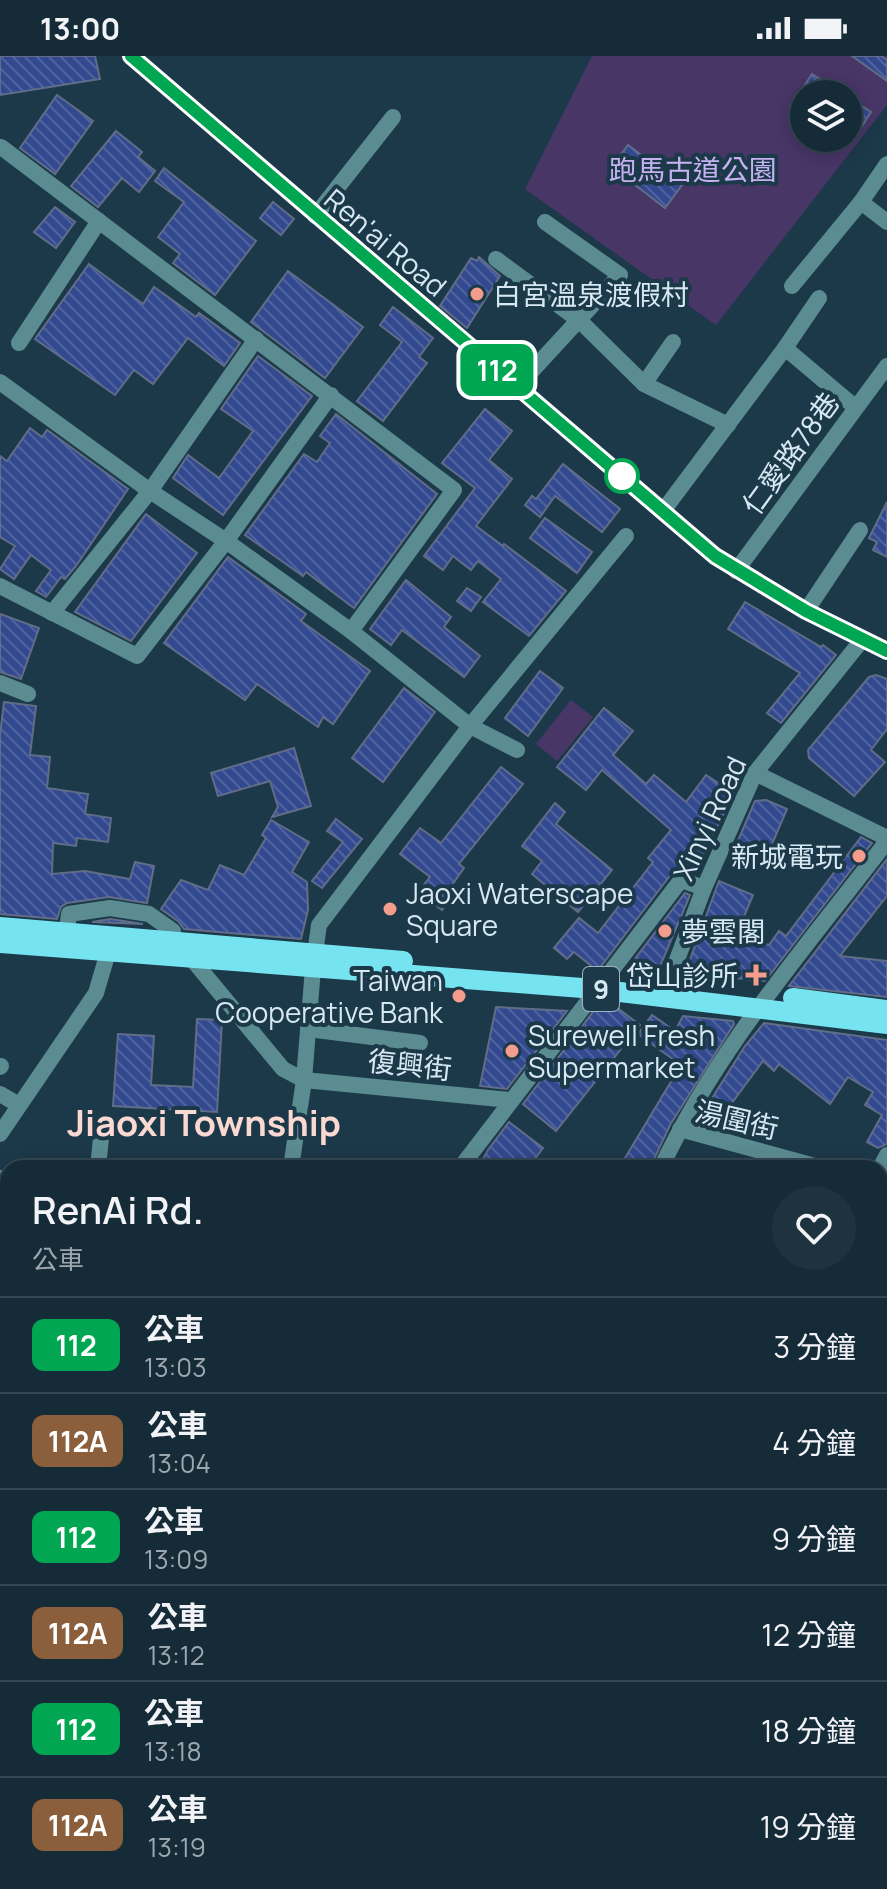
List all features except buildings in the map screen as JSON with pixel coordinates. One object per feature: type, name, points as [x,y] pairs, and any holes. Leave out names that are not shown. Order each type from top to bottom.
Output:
[{"type":"main road","name":"9","points":[[0,927],[65,940]]},
{"type":"main road","name":"9","points":[[0,943],[65,940],[120,944],[600,983],[764,1002],[887,1010]]},
{"type":"main road","name":"9","points":[[764,1002],[887,1024]]},
{"type":"street","name":"Ren'ai Road","points":[[131,56],[715,556],[806,611],[887,651]]},
{"type":"street","points":[[315,216],[393,117]]},
{"type":"street","points":[[1,147],[454,490],[351,631]]},
{"type":"street","points":[[792,286],[861,202],[887,164]]},
{"type":"street","points":[[861,202],[887,222]]},
{"type":"street","points":[[19,343],[99,221]]},
{"type":"street","points":[[517,387],[620,275],[545,222]]},
{"type":"street","points":[[496,259],[580,321],[644,384],[728,425]]},
{"type":"street","points":[[663,511],[819,298]]},
{"type":"street","points":[[52,613],[150,491],[256,339]]},
{"type":"street","points":[[644,384],[673,342]]},
{"type":"street","points":[[785,348],[855,407]]},
{"type":"street","name":"仁愛路78巷","points":[[736,571],[887,366]]},
{"type":"street","points":[[0,382],[351,631],[470,726],[517,750]]},
{"type":"street","points":[[0,586],[137,656],[226,541],[331,395]]},
{"type":"street","points":[[806,611],[860,530]]},
{"type":"street","points":[[292,1160],[304,1080],[319,925],[470,726],[626,536]]},
{"type":"street","name":"Xinyi Road","points":[[665,990],[704,888],[755,773],[862,640]]},
{"type":"street","points":[[0,683],[28,694]]},
{"type":"street","points":[[680,1129],[764,1002],[887,840],[755,773]]},
{"type":"street","points":[[466,1160],[681,880],[704,888]]},
{"type":"street","points":[[65,940],[69,914],[110,908],[149,914],[173,931],[183,950],[283,1069],[304,1080]]},
{"type":"street","points":[[0,1134],[96,993],[132,911]]},
{"type":"street","points":[[308,1029],[420,1043]]},
{"type":"street","name":"復興街","points":[[304,1080],[510,1100]]},
{"type":"street","points":[[0,1094],[19,1105]]},
{"type":"street","points":[[92,1128],[102,1128],[99,1160]]},
{"type":"street","name":"湯圍街","points":[[665,1160],[680,1129],[793,1160]]},
{"type":"green space","name":"跑馬古道公園","points":[[592,56],[887,56],[887,105],[862,137],[862,80],[790,80],[790,152],[850,152],[716,325],[525,189]]},
{"type":"green space","points":[[571,700],[593,717],[557,761],[536,744]]},
{"type":"bus line","name":"112","points":[[131,56],[715,556],[806,611],[887,651]]},
{"type":"place","name":"白宮溫泉渡假村","points":[[477,294]]},
{"type":"place","name":"新城電玩","points":[[859,856]]},
{"type":"place","name":"Jaoxi Waterscape Square","points":[[390,909]]},
{"type":"place","name":"夢雲閣","points":[[665,931]]},
{"type":"place","name":"岱山診所","points":[[756,975]]},
{"type":"place","name":"Taiwan Cooperative Bank","points":[[459,996]]},
{"type":"place","name":"Surewell Fresh Supermarket","points":[[512,1051]]},
{"type":"district","name":"Jiaoxi Township","points":[[204,1122]]}]
